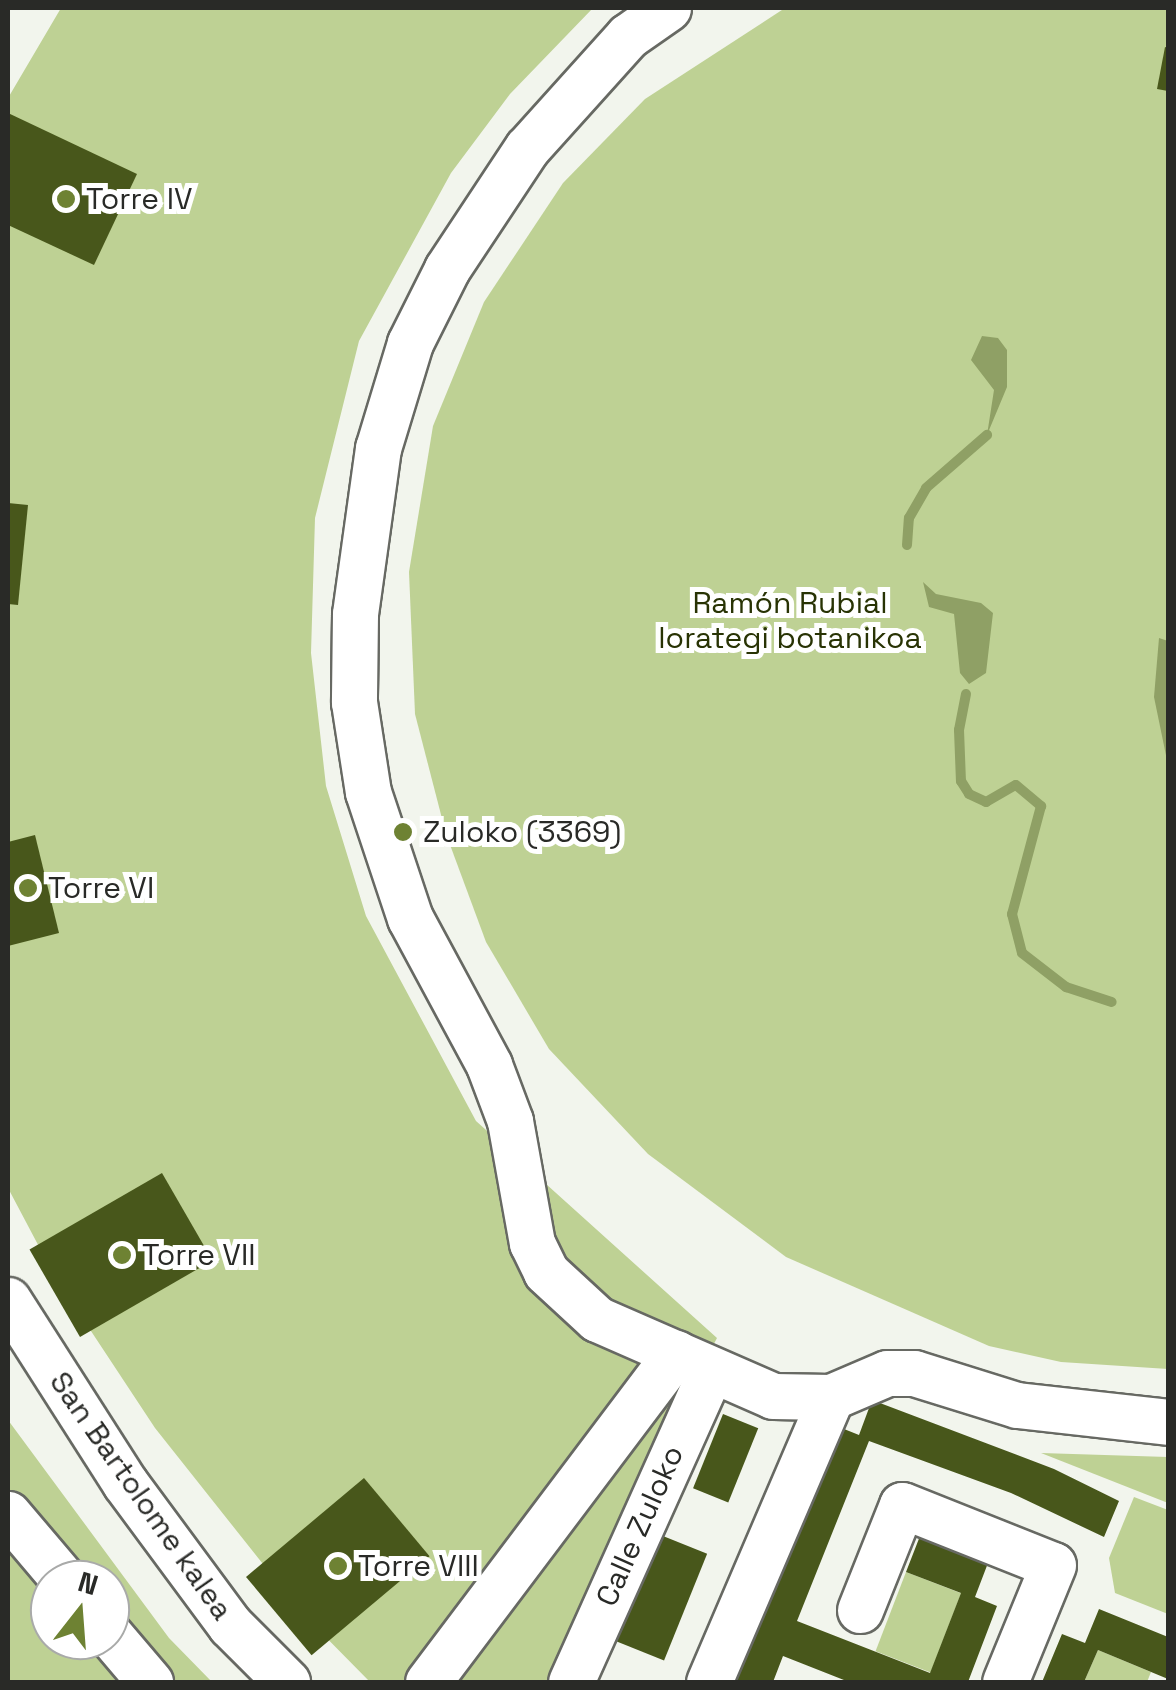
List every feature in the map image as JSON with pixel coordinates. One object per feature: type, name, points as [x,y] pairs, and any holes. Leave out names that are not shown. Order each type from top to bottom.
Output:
[{"type":"street","points":[[668,8],[628,36],[527,148],[447,269],[410,342],[378,448],[363,530],[354,702],[368,792],[410,918],[489,1065],[510,1121],[532,1243],[546,1272],[597,1319],[772,1396],[832,1396],[886,1374],[914,1373],[1017,1405],[1168,1422]]},
{"type":"street","name":"San Bartolome kalea","points":[[8,1300],[125,1482],[230,1625],[287,1682]]},
{"type":"street","points":[[428,1682],[693,1361]]},
{"type":"street","name":"Calle Zuloko","points":[[571,1682],[693,1361]]},
{"type":"street","points":[[710,1682],[832,1396]]},
{"type":"street","points":[[860,1610],[902,1505],[1053,1565],[1006,1682]]},
{"type":"street","points":[[8,1514],[47,1560]]},
{"type":"street","points":[[130,1658],[150,1682]]},
{"type":"green space","points":[[61,8],[593,8],[510,94],[451,173],[359,341],[315,518],[311,653],[326,786],[366,916],[476,1121],[717,1338],[636,1492],[558,1682],[370,1682],[301,1612],[155,1428],[54,1275],[8,1188],[8,98]]},
{"type":"green space","name":"Ramón Rubial lorategi botanikoa","points":[[785,8],[1168,8],[1168,1369],[1061,1362],[989,1346],[786,1257],[648,1154],[549,1049],[486,942],[446,834],[415,714],[409,572],[433,426],[484,302],[563,183],[645,99]]},
{"type":"green space","points":[[8,1420],[111,1560],[30,1560],[30,1660],[130,1660],[130,1585],[169,1638],[212,1682],[8,1682]]},
{"type":"green space","points":[[1041,1453],[1168,1457],[1168,1503]]},
{"type":"green space","points":[[1134,1497],[1168,1510],[1168,1614],[1115,1593],[1109,1558]]},
{"type":"green space","points":[[906,1572],[961,1593],[931,1672],[876,1651]]},
{"type":"green space","points":[[1098,1650],[1151,1672],[1147,1682],[1084,1682]]},
{"type":"shaded area","points":[[982,336],[998,338],[1007,350],[1007,387],[987,435],[994,390],[971,360]]},
{"type":"shaded area","points":[[923,582],[936,594],[981,603],[993,613],[986,673],[969,684],[960,673],[954,614],[929,607]]},
{"type":"shaded area","points":[[1159,638],[1168,641],[1168,765],[1154,697]]},
{"type":"building","points":[[1165,47],[1168,48],[1168,91],[1157,89]]},
{"type":"building","name":"Torre IV","points":[[8,113],[137,174],[94,265],[8,225]]},
{"type":"building","points":[[8,503],[28,505],[18,605],[8,604]]},
{"type":"building","name":"Torre VI","points":[[35,835],[59,933],[8,946],[8,842]]},
{"type":"building","name":"Torre VII","points":[[162,1173],[212,1260],[80,1337],[29,1250]]},
{"type":"building","points":[[872,1400],[1054,1469],[1119,1501],[1104,1537],[1011,1493],[869,1441],[797,1621],[930,1673],[961,1593],[906,1572],[920,1536],[988,1563],[975,1597],[997,1606],[968,1682],[849,1682],[783,1656],[773,1682],[731,1682],[834,1425],[859,1435]]},
{"type":"building","points":[[723,1414],[758,1428],[728,1502],[693,1488]]},
{"type":"building","name":"Torre VIII","points":[[364,1478],[430,1556],[312,1655],[246,1577]]},
{"type":"building","points":[[658,1534],[707,1554],[664,1660],[615,1641]]},
{"type":"building","points":[[1099,1609],[1168,1637],[1168,1679],[1098,1650],[1084,1682],[1042,1682],[1062,1634],[1085,1643]]},
{"type":"waterway","points":[[907,545],[909,518],[926,488],[987,435]]},
{"type":"waterway","points":[[966,694],[959,730],[961,781],[969,794],[986,802],[1016,785],[1041,806],[1012,914],[1022,953],[1066,987],[1112,1002]]},
{"type":"place","name":"Torre IV","points":[[66,199]]},
{"type":"place","name":"Zuloko (3369)","points":[[403,832]]},
{"type":"place","name":"Torre VI","points":[[28,888]]},
{"type":"place","name":"Torre VII","points":[[122,1255]]},
{"type":"place","name":"Torre VIII","points":[[338,1566]]}]
